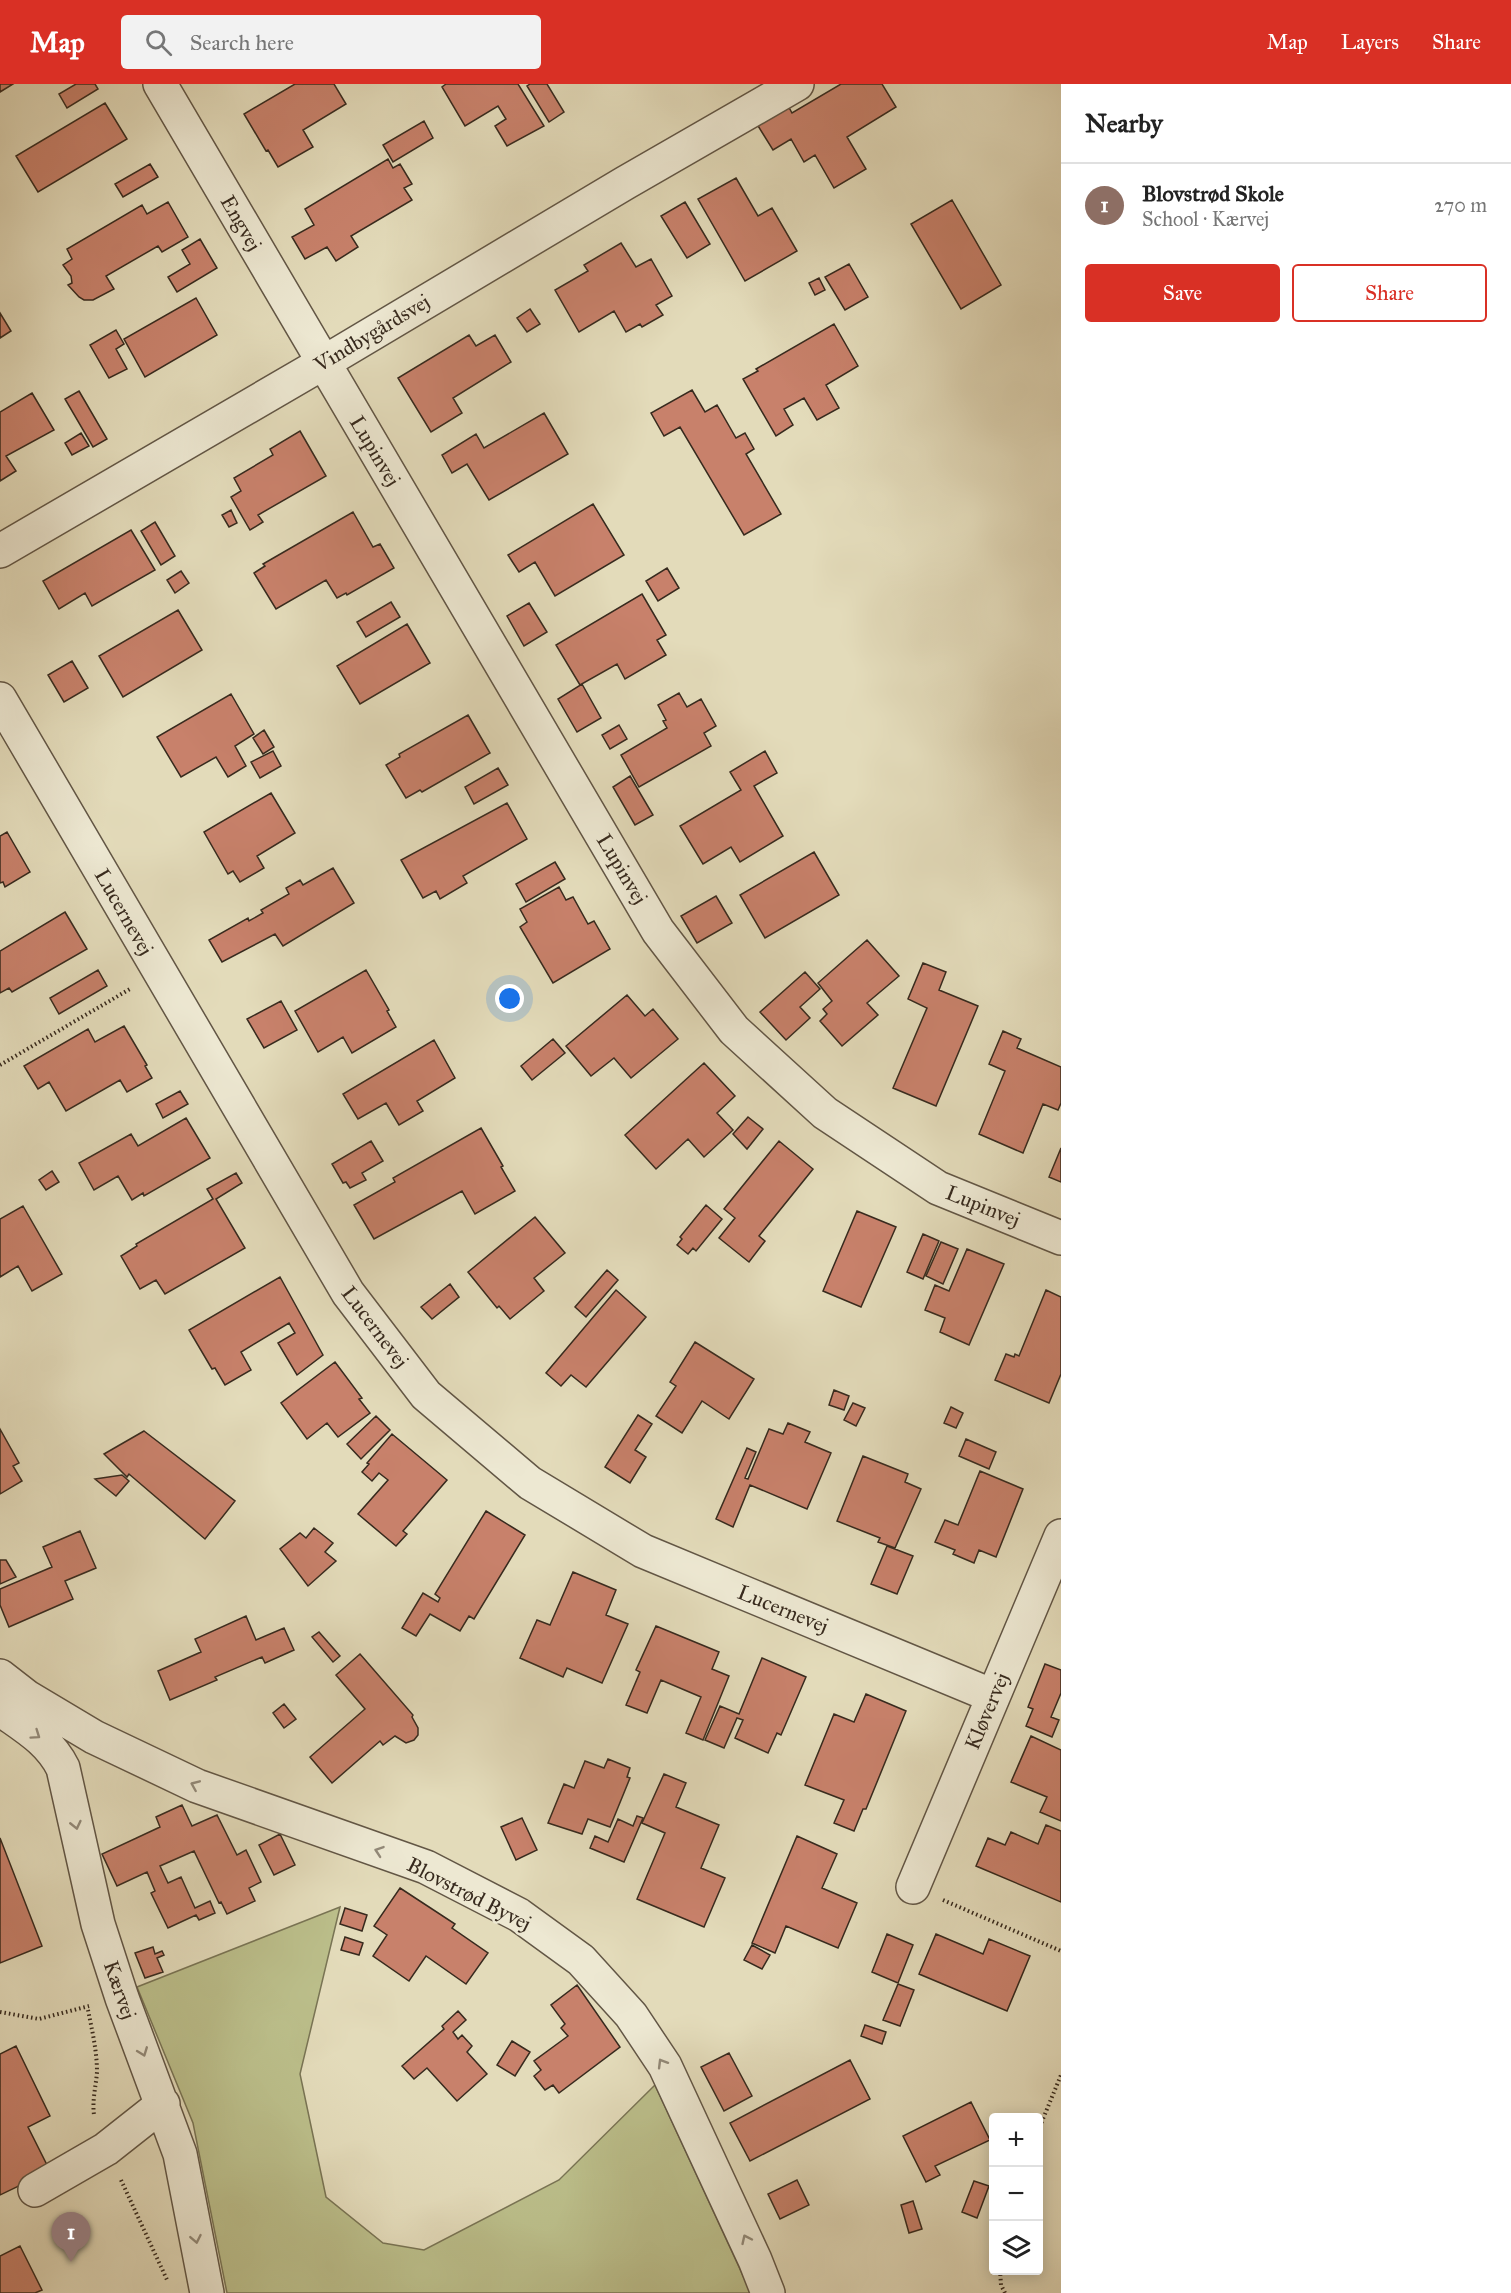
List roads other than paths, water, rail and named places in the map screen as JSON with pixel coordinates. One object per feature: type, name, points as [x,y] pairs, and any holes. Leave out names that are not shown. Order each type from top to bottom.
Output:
[{"type":"street","name":"Engvej","points":[[160,84],[323,363]]},
{"type":"street","name":"Vindbygårdsvej","points":[[0,551],[797,84]]},
{"type":"street","name":"Lupinvej","points":[[323,363],[658,931],[734,1030],[825,1113],[938,1188],[1061,1238]]},
{"type":"street","name":"Lucernevej","points":[[0,699],[348,1293],[426,1395],[530,1483],[643,1551],[993,1696]]},
{"type":"street","name":"Kløvervej","points":[[913,1887],[1061,1536]]},
{"type":"street","name":"Blovstrød Byvej","points":[[0,1676],[27,1697],[94,1737],[197,1786],[426,1867],[519,1915],[581,1960],[631,2015],[665,2066],[768,2293]]},
{"type":"street","name":"Kærvej","points":[[0,1709],[45,1741],[56,1754],[63,1768],[98,1924],[122,1998],[180,2154],[207,2293]]},
{"type":"street","points":[[63,1768],[94,1737]]},
{"type":"street","points":[[35,2190],[106,2149],[163,2104]]},
{"type":"place","name":"Blovstrød Skole","points":[[71,2262]]}]
